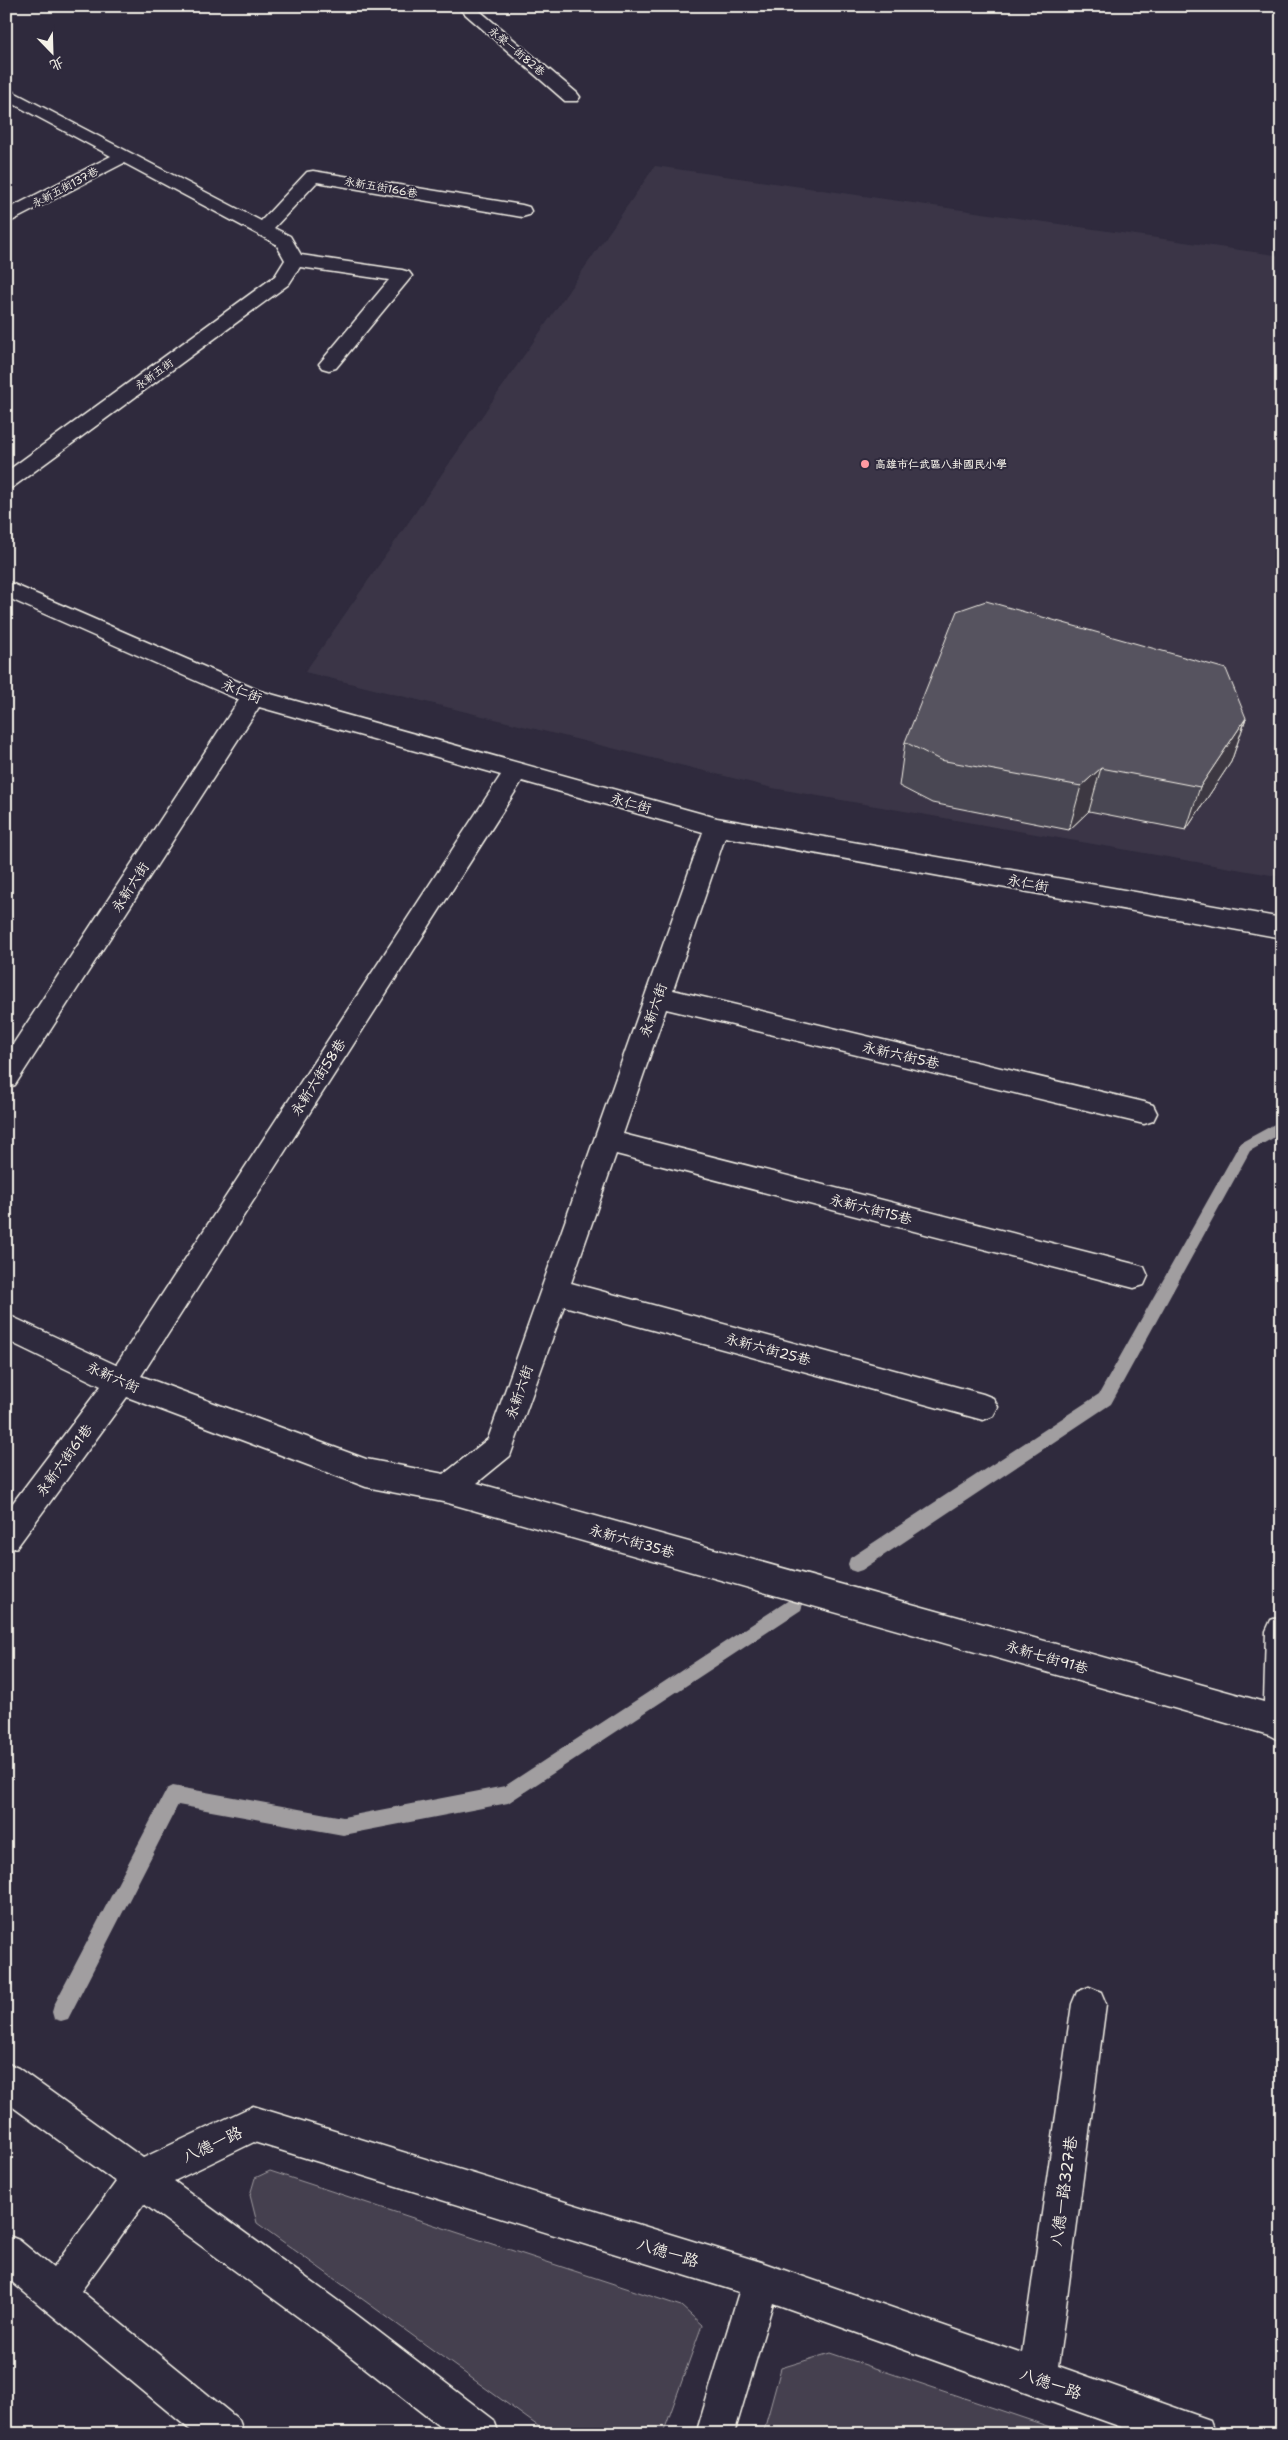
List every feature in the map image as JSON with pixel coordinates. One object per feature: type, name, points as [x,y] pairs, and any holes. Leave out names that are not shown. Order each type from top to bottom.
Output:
[{"type":"street","name":"永榮一街82巷","points":[[464,6],[571,97]]},
{"type":"street","points":[[6,93],[283,240],[294,260],[402,276],[329,364]]},
{"type":"street","name":"永新五街137巷","points":[[6,218],[124,156]]},
{"type":"street","name":"永新五街166巷","points":[[263,229],[313,176],[522,211]]},
{"type":"street","name":"永新五街","points":[[6,482],[282,280],[294,260]]},
{"type":"street","name":"永仁街","points":[[6,588],[253,698],[717,827],[1282,928]]},
{"type":"street","name":"永新六街","points":[[6,1077],[253,698]]},
{"type":"street","name":"永新六街58巷","points":[[121,1382],[516,771]]},
{"type":"street","name":"永新六街","points":[[6,1326],[121,1382],[366,1472],[448,1489],[500,1447],[717,827]]},
{"type":"street","name":"永新六街5巷","points":[[658,997],[1144,1113]]},
{"type":"street","name":"永新六街15巷","points":[[608,1141],[1134,1276]]},
{"type":"street","name":"永新六街25巷","points":[[554,1291],[983,1406]]},
{"type":"street","name":"永新六街61巷","points":[[6,1537],[121,1382]]},
{"type":"street","name":"永新六街35巷","points":[[448,1489],[815,1592]]},
{"type":"street","name":"永新七街91巷","points":[[815,1592],[1280,1724]]},
{"type":"street","points":[[1280,1724],[1282,1631]]},
{"type":"street","name":"八德一路327巷","points":[[1037,2378],[1089,2004]]},
{"type":"street","points":[[6,2080],[340,2325],[480,2434]]},
{"type":"street","name":"八德一路","points":[[57,2294],[141,2178],[253,2124],[761,2280],[1196,2434]]},
{"type":"street","points":[[6,2253],[225,2434]]},
{"type":"street","points":[[715,2434],[761,2280]]},
{"type":"shaded area","name":"高雄市仁武區八卦國民小學","points":[[655,166],[1282,256],[1282,877],[773,788],[305,672]]},
{"type":"shaded area","points":[[270,2171],[681,2306],[702,2325],[663,2434],[549,2434],[257,2223],[250,2195],[255,2178]]},
{"type":"shaded area","points":[[830,2353],[1071,2434],[763,2434],[781,2368]]},
{"type":"building","points":[[986,601],[1226,669],[1246,718],[1200,787],[1101,768],[1081,786],[940,760],[905,742],[957,611]]},
{"type":"waterway","points":[[856,1564],[1105,1399],[1245,1147],[1282,1126]]},
{"type":"waterway","points":[[61,2012],[173,1795],[343,1826],[508,1794],[795,1604]]},
{"type":"place","name":"高雄市仁武區八卦國民小學","points":[[865,464]]}]
